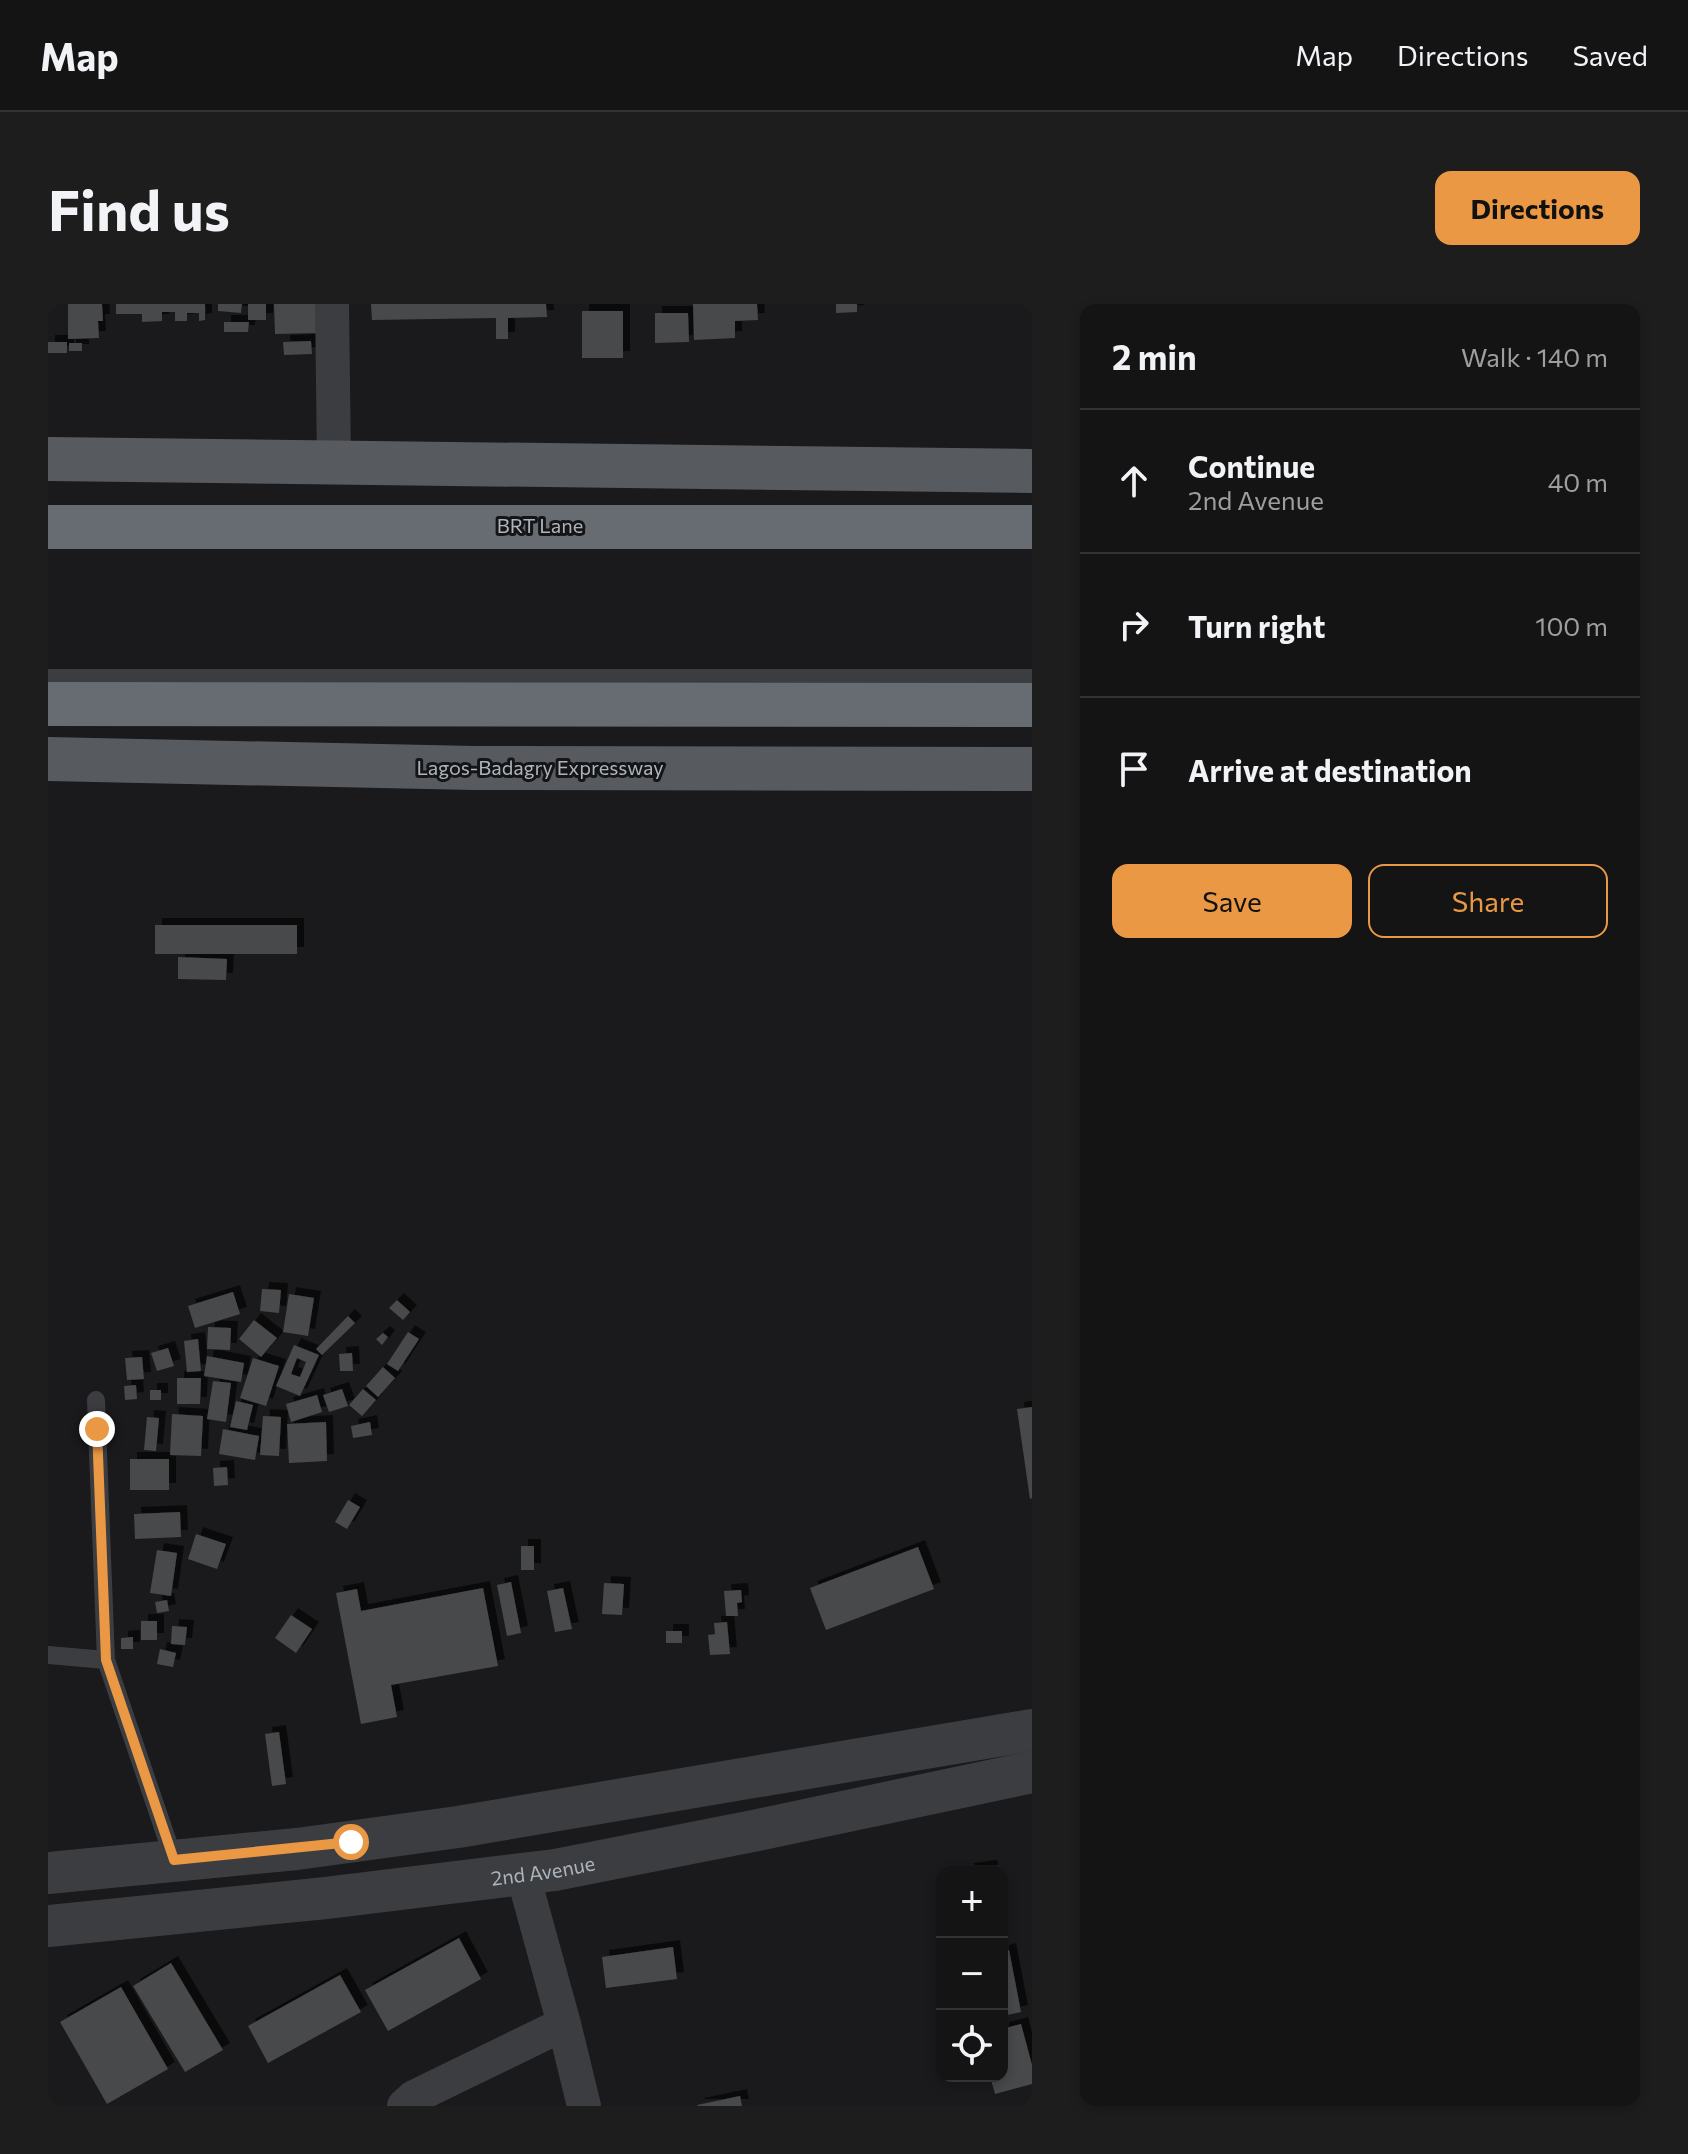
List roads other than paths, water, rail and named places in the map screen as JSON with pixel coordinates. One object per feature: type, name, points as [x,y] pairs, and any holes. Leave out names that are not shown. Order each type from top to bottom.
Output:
[{"type":"highway","points":[[48,527],[1032,527]]},
{"type":"highway","points":[[48,704],[1032,705]]},
{"type":"main road","points":[[48,459],[1032,471]]},
{"type":"main road","name":"Lagos-Badagry Expressway","points":[[48,759],[474,768],[1032,769]]},
{"type":"street","points":[[332,304],[334,462]]},
{"type":"street","points":[[48,1873],[297,1849],[458,1827],[1032,1730]]},
{"type":"street","name":"2nd Avenue","points":[[48,1926],[326,1898],[555,1870],[1032,1772]]},
{"type":"street","points":[[523,1875],[584,2106]]},
{"type":"street","points":[[404,2106],[414,2097],[564,2024]]},
{"type":"lane","points":[[48,678],[1032,678]]},
{"type":"lane","points":[[96,1400],[106,1660],[174,1860]]},
{"type":"lane","points":[[48,1655],[106,1660]]}]
